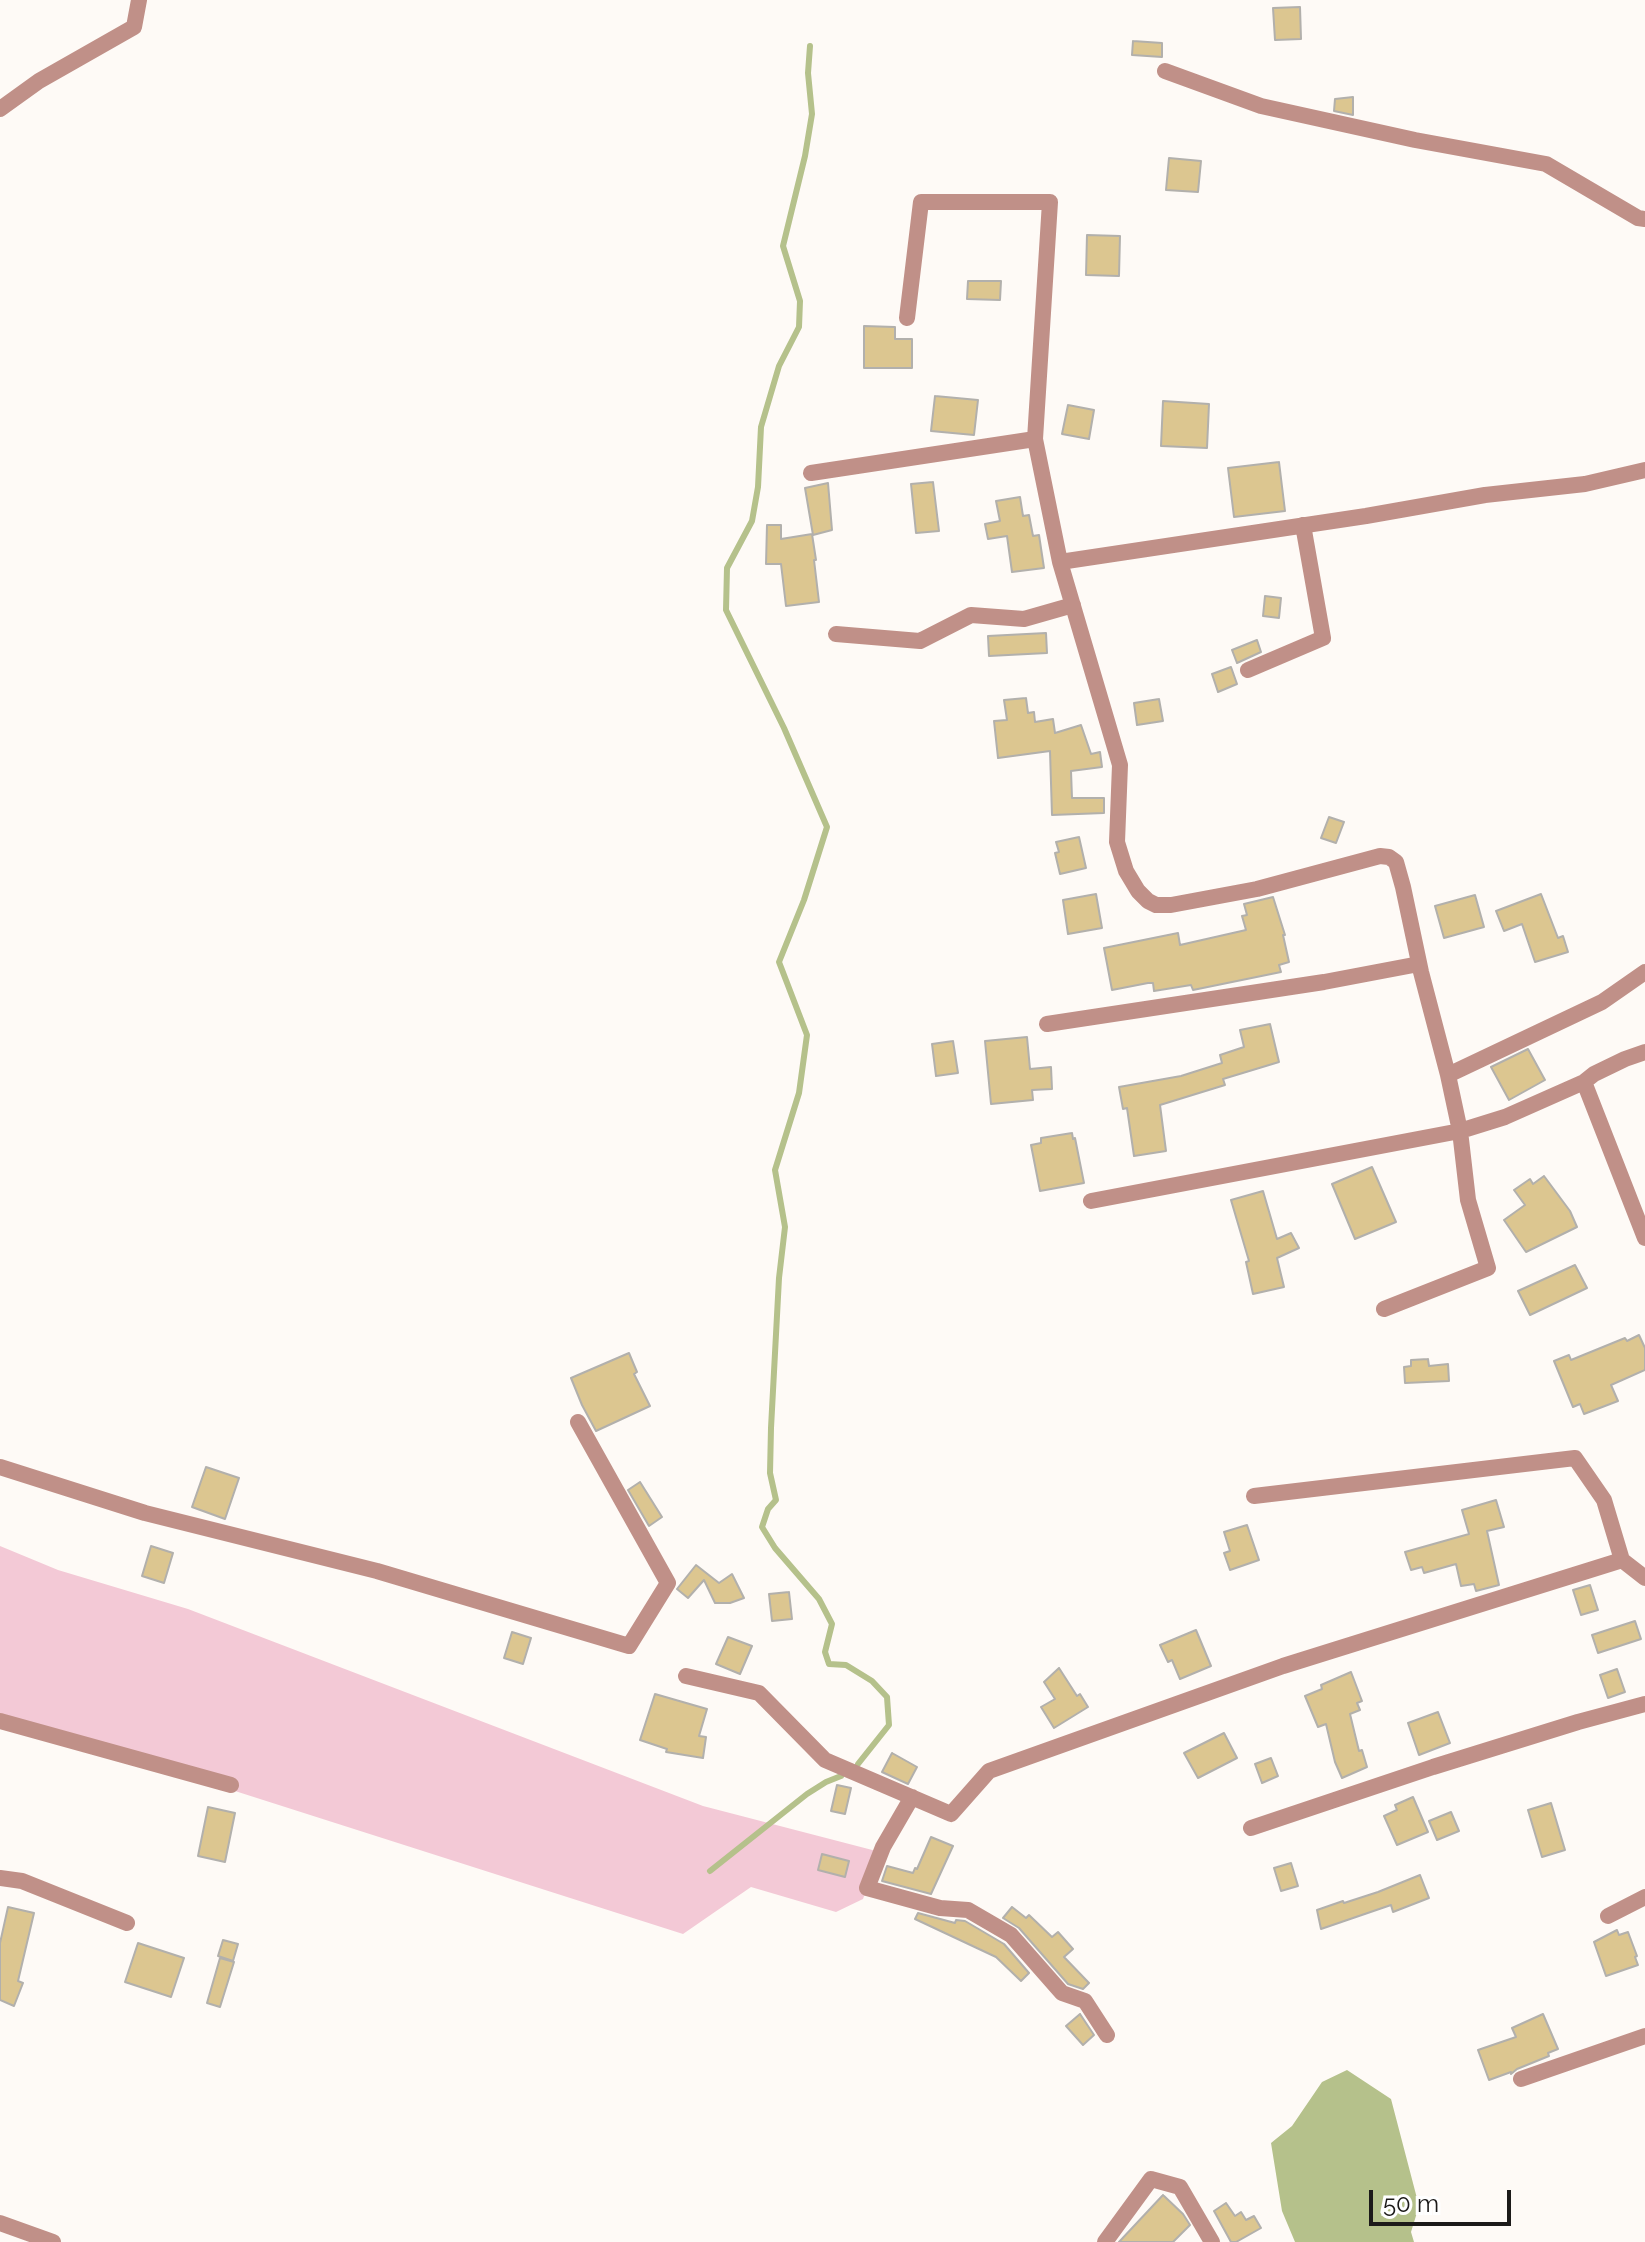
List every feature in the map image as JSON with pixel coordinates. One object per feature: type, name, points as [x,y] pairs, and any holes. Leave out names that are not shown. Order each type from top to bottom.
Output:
[{"type":"street","points":[[0,109],[39,81],[134,27],[139,0]]},
{"type":"street","points":[[1165,71],[1261,106],[1415,140],[1546,164],[1638,218],[1645,219]]},
{"type":"street","points":[[907,318],[921,202],[1050,202],[1035,439],[1060,562],[1120,765],[1117,842],[1126,871],[1138,891],[1156,905],[1171,905],[1257,889],[1380,856],[1396,862],[1460,1131],[1468,1200],[1488,1268],[1384,1309]]},
{"type":"street","points":[[811,473],[1035,439]]},
{"type":"street","points":[[1060,562],[1485,495],[1585,484],[1645,470]]},
{"type":"street","points":[[1248,670],[1323,638],[1303,525]]},
{"type":"street","points":[[836,634],[920,641],[971,615],[1024,619],[1073,605]]},
{"type":"street","points":[[1047,1024],[1324,982],[1419,964]]},
{"type":"street","points":[[1448,1075],[1602,1002],[1645,972]]},
{"type":"street","points":[[1091,1201],[1460,1131],[1505,1117],[1645,1052]]},
{"type":"street","points":[[1584,1082],[1645,1238]]},
{"type":"street","points":[[0,1467],[145,1513],[377,1571],[629,1646],[668,1583],[578,1422]]},
{"type":"street","points":[[1254,1496],[1575,1458],[1604,1500],[1622,1560],[1645,1578]]},
{"type":"street","points":[[686,1676],[759,1693],[825,1760],[951,1814],[989,1771],[1283,1666],[1622,1560]]},
{"type":"street","points":[[1251,1828],[1433,1767],[1645,1704]]},
{"type":"street","points":[[0,1721],[231,1785]]},
{"type":"street","points":[[912,1797],[883,1847],[867,1888],[940,1908],[968,1910],[1011,1935],[1062,1993],[1085,2001],[1107,2035]]},
{"type":"street","points":[[0,1878],[22,1881],[127,1923]]},
{"type":"street","points":[[1608,1916],[1645,1897]]},
{"type":"street","points":[[1521,2079],[1645,2036]]},
{"type":"street","points":[[1105,2242],[1151,2179],[1180,2187],[1212,2242]]},
{"type":"street","points":[[0,2223],[53,2242]]},
{"type":"shaded area","points":[[0,1546],[58,1570],[188,1609],[703,1806],[880,1852],[863,1899],[836,1912],[751,1887],[683,1934],[0,1716]]},
{"type":"shaded area","points":[[1347,2070],[1391,2099],[1419,2206],[1411,2232],[1414,2242],[1295,2242],[1282,2211],[1271,2143],[1292,2126],[1322,2082]]},
{"type":"building","points":[[1300,7],[1301,39],[1275,40],[1273,8]]},
{"type":"building","points":[[1133,41],[1162,43],[1162,57],[1132,55]]},
{"type":"building","points":[[1353,97],[1353,115],[1334,111],[1335,99]]},
{"type":"building","points":[[1169,158],[1201,161],[1198,192],[1166,190]]},
{"type":"building","points":[[1087,235],[1120,236],[1119,276],[1086,275]]},
{"type":"building","points":[[968,281],[1001,281],[1000,300],[967,299]]},
{"type":"building","points":[[864,326],[895,327],[895,339],[912,339],[912,368],[864,368]]},
{"type":"building","points":[[935,396],[978,400],[974,435],[931,431]]},
{"type":"building","points":[[1163,401],[1209,404],[1207,448],[1161,446]]},
{"type":"building","points":[[1068,405],[1094,410],[1089,439],[1062,434]]},
{"type":"building","points":[[1279,462],[1285,511],[1234,517],[1228,468]]},
{"type":"building","points":[[933,482],[939,531],[916,533],[911,484]]},
{"type":"building","points":[[828,483],[832,530],[813,535],[805,488]]},
{"type":"building","points":[[1020,497],[1023,516],[1029,515],[1033,536],[1039,535],[1044,568],[1012,572],[1007,536],[988,539],[985,524],[1000,521],[996,501]]},
{"type":"building","points":[[767,525],[781,525],[781,539],[812,534],[819,602],[786,606],[781,564],[766,564]]},
{"type":"building","points":[[1265,596],[1281,598],[1279,618],[1263,616]]},
{"type":"building","points":[[1046,633],[1047,653],[989,656],[988,636]]},
{"type":"building","points":[[1257,640],[1261,652],[1237,663],[1232,650]]},
{"type":"building","points":[[1231,667],[1237,684],[1218,692],[1212,674]]},
{"type":"building","points":[[1026,698],[1028,713],[1034,712],[1035,722],[1053,719],[1055,733],[1081,725],[1091,754],[1100,752],[1102,767],[1071,771],[1072,798],[1104,798],[1104,813],[1052,815],[1050,751],[998,758],[994,721],[1007,720],[1004,700]]},
{"type":"building","points":[[1159,699],[1163,721],[1137,725],[1134,703]]},
{"type":"building","points":[[1329,817],[1344,822],[1336,843],[1321,838]]},
{"type":"building","points":[[1079,837],[1086,868],[1060,874],[1056,842]]},
{"type":"building","points":[[1096,894],[1102,928],[1068,934],[1063,900]]},
{"type":"building","points":[[1541,894],[1558,938],[1563,936],[1568,952],[1535,962],[1522,924],[1504,931],[1496,911]]},
{"type":"building","points":[[1475,895],[1484,927],[1444,938],[1435,906]]},
{"type":"building","points":[[1273,897],[1285,935],[1289,962],[1279,965],[1281,972],[1193,990],[1191,985],[1154,991],[1153,983],[1148,983],[1112,990],[1104,948],[1178,933],[1180,945],[1246,930],[1242,916],[1247,915],[1244,904]]},
{"type":"building","points":[[1270,1024],[1279,1062],[1223,1079],[1225,1085],[1160,1105],[1166,1151],[1134,1156],[1127,1108],[1123,1109],[1119,1087],[1181,1076],[1222,1063],[1220,1055],[1244,1047],[1240,1030]]},
{"type":"building","points":[[1027,1037],[1030,1069],[1051,1067],[1052,1089],[1032,1090],[1033,1100],[991,1104],[985,1041]]},
{"type":"building","points":[[953,1041],[958,1073],[936,1076],[932,1044]]},
{"type":"building","points":[[1528,1049],[1545,1080],[1509,1100],[1491,1067]]},
{"type":"building","points":[[1072,1133],[1084,1183],[1040,1191],[1031,1145],[1041,1143],[1041,1138]]},
{"type":"building","points":[[1372,1167],[1396,1222],[1355,1239],[1332,1184]]},
{"type":"building","points":[[1544,1176],[1570,1211],[1577,1227],[1526,1252],[1504,1220],[1525,1205],[1514,1190],[1530,1179],[1533,1184]]},
{"type":"building","points":[[1263,1191],[1277,1239],[1291,1233],[1299,1248],[1277,1258],[1284,1287],[1253,1294],[1246,1262],[1249,1261],[1231,1200]]},
{"type":"building","points":[[1575,1265],[1587,1288],[1530,1315],[1518,1291]]},
{"type":"building","points":[[1639,1335],[1645,1348],[1645,1370],[1611,1385],[1618,1401],[1584,1414],[1580,1404],[1573,1407],[1554,1361],[1569,1355],[1571,1360]]},
{"type":"building","points":[[629,1353],[637,1372],[634,1374],[650,1406],[596,1431],[571,1378]]},
{"type":"building","points":[[1428,1359],[1429,1366],[1448,1364],[1449,1381],[1405,1383],[1404,1367],[1411,1366],[1411,1360]]},
{"type":"building","points":[[206,1467],[239,1478],[225,1519],[192,1507]]},
{"type":"building","points":[[640,1482],[662,1517],[649,1526],[628,1490]]},
{"type":"building","points":[[1496,1500],[1504,1527],[1487,1531],[1499,1585],[1476,1591],[1474,1584],[1461,1586],[1456,1564],[1424,1573],[1422,1567],[1411,1570],[1405,1552],[1469,1534],[1462,1510]]},
{"type":"building","points":[[1247,1525],[1259,1560],[1230,1570],[1224,1553],[1230,1551],[1224,1532]]},
{"type":"building","points":[[151,1546],[173,1553],[164,1583],[142,1576]]},
{"type":"building","points":[[696,1565],[719,1583],[732,1574],[744,1598],[730,1603],[715,1603],[704,1580],[688,1598],[677,1589]]},
{"type":"building","points":[[1590,1585],[1598,1610],[1581,1615],[1573,1590]]},
{"type":"building","points":[[789,1592],[792,1619],[772,1621],[769,1594]]},
{"type":"building","points":[[1635,1621],[1641,1639],[1598,1653],[1592,1635]]},
{"type":"building","points":[[1196,1630],[1211,1666],[1180,1679],[1172,1660],[1168,1662],[1160,1645]]},
{"type":"building","points":[[512,1632],[531,1638],[523,1664],[504,1658]]},
{"type":"building","points":[[728,1637],[752,1646],[740,1674],[716,1664]]},
{"type":"building","points":[[1059,1668],[1088,1707],[1054,1728],[1041,1707],[1055,1699],[1044,1682]]},
{"type":"building","points":[[1617,1669],[1625,1692],[1608,1698],[1600,1675]]},
{"type":"building","points":[[1351,1672],[1362,1701],[1357,1703],[1360,1710],[1350,1714],[1359,1751],[1362,1750],[1367,1767],[1342,1778],[1326,1724],[1318,1727],[1305,1696]]},
{"type":"building","points":[[655,1694],[707,1709],[699,1736],[706,1737],[703,1758],[666,1752],[667,1749],[640,1740]]},
{"type":"building","points":[[1438,1712],[1450,1743],[1419,1755],[1408,1723]]},
{"type":"building","points":[[1224,1733],[1237,1758],[1198,1778],[1184,1753]]},
{"type":"building","points":[[892,1753],[917,1767],[908,1784],[882,1772]]},
{"type":"building","points":[[1271,1758],[1278,1776],[1262,1783],[1255,1764]]},
{"type":"building","points":[[837,1785],[851,1788],[845,1814],[831,1811]]},
{"type":"building","points":[[1413,1797],[1428,1832],[1397,1845],[1384,1816],[1397,1810],[1395,1805]]},
{"type":"building","points":[[1551,1803],[1565,1850],[1542,1857],[1528,1810]]},
{"type":"building","points":[[208,1807],[235,1813],[225,1862],[198,1856]]},
{"type":"building","points":[[1451,1812],[1459,1831],[1437,1840],[1429,1821]]},
{"type":"building","points":[[931,1837],[953,1846],[931,1894],[882,1881],[887,1866],[913,1873]]},
{"type":"building","points":[[822,1854],[849,1861],[845,1877],[818,1870]]},
{"type":"building","points":[[1291,1863],[1298,1886],[1281,1891],[1274,1868]]},
{"type":"building","points":[[1420,1875],[1429,1898],[1393,1912],[1391,1905],[1321,1929],[1317,1910],[1378,1892]]},
{"type":"building","points":[[8,1907],[34,1913],[18,1981],[23,1983],[14,2006],[0,2000],[0,1943]]},
{"type":"building","points":[[1012,1907],[1026,1918],[1029,1915],[1052,1937],[1058,1932],[1073,1949],[1064,1957],[1089,1983],[1083,1989],[1068,1984],[1019,1928],[1003,1918]]},
{"type":"building","points":[[918,1913],[955,1923],[956,1920],[965,1921],[1004,1944],[1029,1973],[1021,1981],[996,1957],[915,1919]]},
{"type":"building","points":[[1617,1930],[1619,1935],[1628,1932],[1638,1965],[1606,1976],[1594,1942]]},
{"type":"building","points":[[223,1940],[238,1944],[233,1961],[218,1956]]},
{"type":"building","points":[[138,1943],[184,1958],[171,1997],[125,1982]]},
{"type":"building","points":[[220,1958],[234,1962],[220,2007],[207,2003]]},
{"type":"building","points":[[1080,2014],[1094,2035],[1083,2045],[1066,2026]]},
{"type":"building","points":[[1543,2014],[1558,2049],[1511,2074],[1489,2080],[1478,2050],[1516,2037],[1512,2028]]},
{"type":"building","points":[[1163,2195],[1190,2225],[1173,2242],[1119,2242]]},
{"type":"building","points":[[1226,2203],[1235,2216],[1241,2212],[1246,2220],[1254,2216],[1261,2228],[1231,2242],[1214,2211]]},
{"type":"waterway","points":[[810,46],[808,73],[812,114],[783,246],[800,301],[799,327],[779,366],[761,427],[758,487],[752,521],[727,568],[726,610],[784,728],[827,827],[804,900],[779,962],[807,1035],[799,1093],[775,1170],[785,1227],[779,1278],[771,1428],[770,1473],[776,1500],[768,1509],[762,1527],[775,1548],[819,1599],[832,1624],[825,1652],[829,1664],[846,1665],[872,1681],[887,1697],[889,1725],[858,1764]]},
{"type":"waterway","points":[[710,1871],[807,1794],[841,1776]]}]
